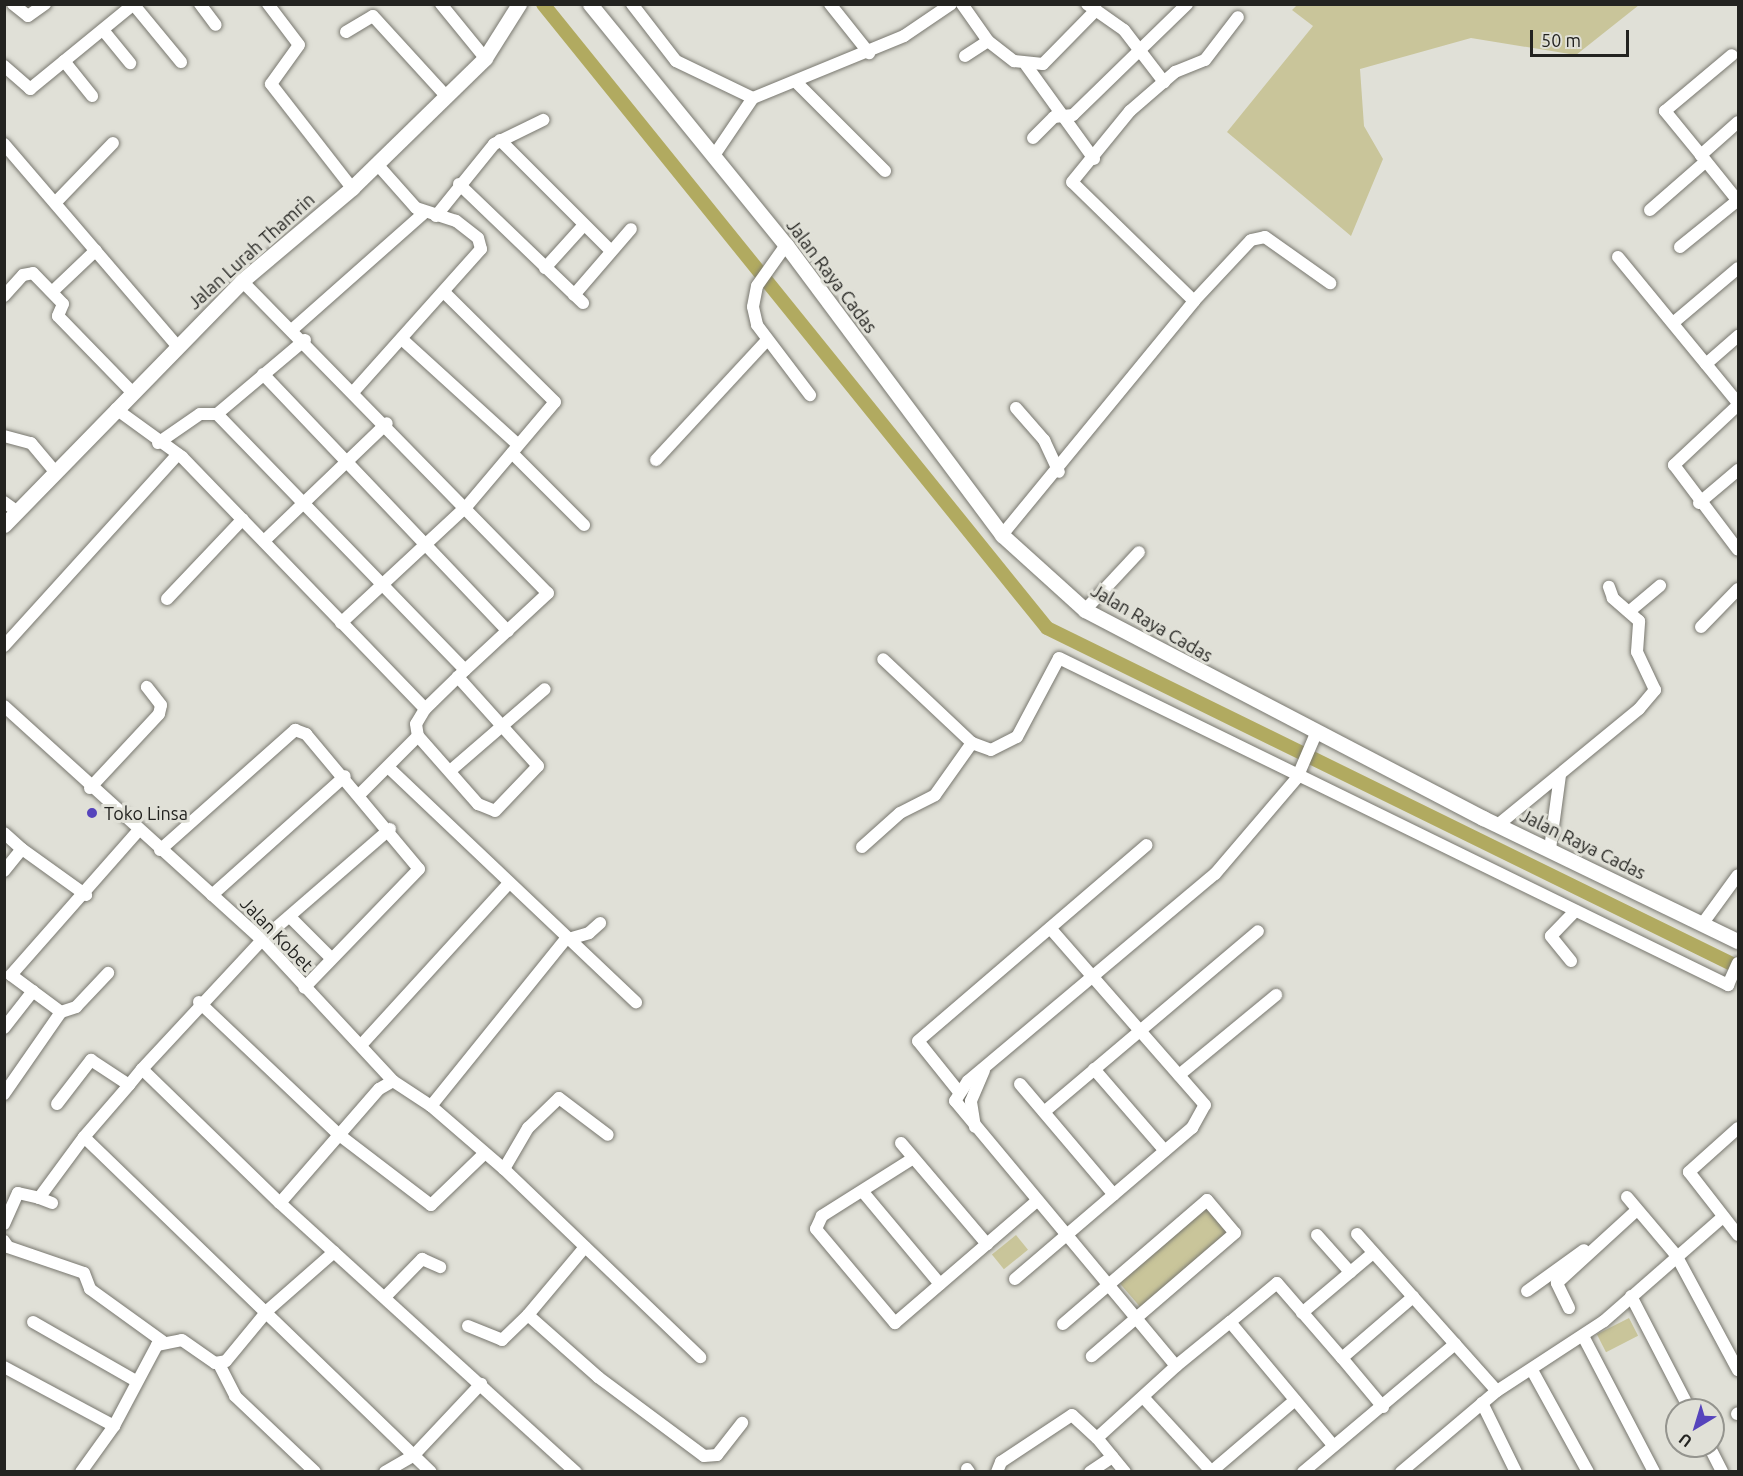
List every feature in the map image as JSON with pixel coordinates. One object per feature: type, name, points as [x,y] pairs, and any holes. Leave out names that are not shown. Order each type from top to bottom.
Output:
[{"type":"street","points":[[13,4],[28,16],[45,4]]},
{"type":"street","points":[[200,4],[216,25]]},
{"type":"street","points":[[268,4],[299,45],[271,84],[352,188]]},
{"type":"street","points":[[441,4],[485,58]]},
{"type":"street","name":"Jalan Lurah Thamrin","points":[[4,525],[131,391],[242,281],[352,188],[485,58],[519,4]]},
{"type":"street","name":"Jalan Raya Cadas","points":[[590,4],[713,158],[1002,535],[1085,610],[1314,736],[1738,941]]},
{"type":"street","points":[[632,4],[676,61],[753,98]]},
{"type":"street","points":[[830,4],[869,53]]},
{"type":"street","points":[[713,158],[753,98],[869,53],[951,4]]},
{"type":"street","points":[[962,4],[988,42],[1026,66],[1094,159]]},
{"type":"street","points":[[1033,138],[1054,117],[1073,115],[1142,52],[1187,4]]},
{"type":"street","points":[[4,66],[30,89],[134,5],[181,62]]},
{"type":"street","points":[[1026,66],[1047,62],[1092,7],[1142,52],[1164,82]]},
{"type":"street","points":[[346,32],[374,16],[446,96]]},
{"type":"street","points":[[1194,301],[1072,182],[1094,159],[1124,119],[1164,82],[1205,60],[1238,17]]},
{"type":"street","points":[[103,30],[130,63]]},
{"type":"street","points":[[965,56],[988,42]]},
{"type":"street","points":[[1680,247],[1738,200],[1665,111],[1732,55]]},
{"type":"street","points":[[64,62],[92,96]]},
{"type":"street","points":[[796,82],[885,171]]},
{"type":"street","points":[[436,216],[459,184],[500,140],[543,120]]},
{"type":"street","points":[[1650,210],[1738,122]]},
{"type":"street","points":[[500,140],[581,216],[584,226],[611,251]]},
{"type":"street","points":[[56,202],[113,143]]},
{"type":"street","points":[[4,144],[177,346]]},
{"type":"street","points":[[355,390],[404,341],[446,294],[481,244],[456,221],[423,213],[377,164]]},
{"type":"street","points":[[459,184],[579,299],[611,251],[631,229]]},
{"type":"street","points":[[294,328],[423,213]]},
{"type":"street","points":[[545,268],[584,226]]},
{"type":"street","points":[[1002,535],[1059,472],[1194,301],[1258,235],[1330,283]]},
{"type":"street","points":[[782,249],[760,280],[753,307],[767,340],[810,395]]},
{"type":"street","points":[[53,291],[96,250]]},
{"type":"street","points":[[1618,257],[1738,404],[1674,465],[1700,503],[1737,544]]},
{"type":"street","points":[[1672,323],[1738,268]]},
{"type":"street","points":[[4,296],[29,271],[53,291],[63,304],[58,316],[131,391]]},
{"type":"street","points":[[217,414],[305,500],[384,585],[462,673],[538,766],[500,808],[489,811],[478,804],[418,735],[416,724],[425,709],[462,673],[548,593],[355,390],[294,328],[242,281]]},
{"type":"street","points":[[341,623],[467,506],[555,398],[446,294]]},
{"type":"street","points":[[1706,364],[1738,336]]},
{"type":"street","points":[[158,443],[200,414],[217,414],[305,340]]},
{"type":"street","points":[[656,460],[767,340]]},
{"type":"street","points":[[404,341],[515,449],[584,525]]},
{"type":"street","points":[[263,374],[425,547],[508,631]]},
{"type":"street","points":[[1016,408],[1044,440],[1059,472]]},
{"type":"street","points":[[116,409],[158,443],[178,454],[425,709]]},
{"type":"street","points":[[264,541],[345,460],[387,423]]},
{"type":"street","points":[[4,436],[32,443],[55,472]]},
{"type":"street","points":[[4,646],[178,454]]},
{"type":"street","points":[[1700,503],[1738,470]]},
{"type":"street","points":[[4,502],[18,512]]},
{"type":"street","points":[[167,599],[243,519]]},
{"type":"street","points":[[1085,610],[1139,552]]},
{"type":"street","points":[[1631,610],[1660,586]]},
{"type":"street","points":[[1499,824],[1560,775],[1655,690],[1637,652],[1641,632],[1631,610],[1613,598],[1609,587]]},
{"type":"street","points":[[1701,627],[1738,589]]},
{"type":"street","points":[[883,659],[972,743],[991,750],[1017,736],[1059,658],[1575,911],[1730,981],[1738,963]]},
{"type":"street","points":[[90,788],[159,714],[161,705],[147,687]]},
{"type":"street","points":[[450,771],[545,689]]},
{"type":"street","name":"Jalan Kobet","points":[[4,706],[90,788],[262,940],[304,988],[363,1043],[393,1081],[432,1106],[484,1154],[504,1169],[700,1357]]},
{"type":"street","points":[[160,850],[298,729],[345,776],[390,829],[419,869],[304,988]]},
{"type":"street","points":[[360,794],[418,735]]},
{"type":"street","points":[[1176,1366],[957,1107],[959,1092],[1092,976],[1215,874],[1299,774],[1314,736]]},
{"type":"street","points":[[862,847],[900,813],[935,795],[972,743]]},
{"type":"street","points":[[388,767],[566,940],[636,1002]]},
{"type":"street","points":[[1550,849],[1560,775]]},
{"type":"street","points":[[212,895],[345,776]]},
{"type":"street","points":[[39,1198],[84,1137],[200,1002],[262,940],[390,829]]},
{"type":"street","points":[[61,1012],[11,975],[86,895],[138,831]]},
{"type":"street","points":[[4,833],[22,849],[86,895]]},
{"type":"street","points":[[959,1092],[918,1041],[1147,845]]},
{"type":"street","points":[[4,872],[22,849]]},
{"type":"street","points":[[1703,923],[1738,875]]},
{"type":"street","points":[[363,1043],[508,884]]},
{"type":"street","points":[[1571,960],[1551,936],[1575,911]]},
{"type":"street","points":[[290,916],[331,958]]},
{"type":"street","points":[[432,1106],[566,940],[590,933],[600,922]]},
{"type":"street","points":[[1015,1279],[1192,1128],[1205,1105],[1050,928]]},
{"type":"street","points":[[1044,1112],[1139,1029],[1258,931]]},
{"type":"street","points":[[4,1094],[61,1012],[77,1005],[108,973]]},
{"type":"street","points":[[4,1028],[33,991]]},
{"type":"street","points":[[1179,1075],[1276,995]]},
{"type":"street","points":[[200,1002],[338,1134],[431,1205],[484,1154]]},
{"type":"street","points":[[57,1104],[91,1060],[129,1085]]},
{"type":"street","points":[[142,1068],[280,1203],[386,1296],[576,1472]]},
{"type":"street","points":[[1094,1069],[1165,1151]]},
{"type":"street","points":[[975,1128],[971,1101],[984,1071]]},
{"type":"street","points":[[280,1203],[338,1134],[393,1081]]},
{"type":"street","points":[[1020,1084],[1114,1195]]},
{"type":"street","points":[[504,1169],[528,1128],[559,1098],[608,1135]]},
{"type":"street","points":[[1738,1128],[1689,1172],[1730,1219],[1738,1235]]},
{"type":"street","points":[[84,1137],[268,1310],[431,1472]]},
{"type":"street","points":[[901,1143],[912,1159],[987,1244]]},
{"type":"street","points":[[912,1159],[822,1216],[816,1229],[821,1239],[896,1323],[1037,1202]]},
{"type":"street","points":[[4,1224],[19,1192],[52,1203]]},
{"type":"street","points":[[863,1192],[940,1284]]},
{"type":"street","points":[[1627,1197],[1676,1255],[1738,1370]]},
{"type":"street","points":[[1063,1324],[1207,1200],[1235,1233],[1092,1356]]},
{"type":"street","points":[[1527,1291],[1601,1240],[1638,1210]]},
{"type":"street","points":[[1401,1472],[1482,1402],[1497,1391],[1533,1372],[1583,1336],[1676,1255],[1730,1219]]},
{"type":"street","points":[[1357,1234],[1497,1391]]},
{"type":"street","points":[[1317,1235],[1350,1272]]},
{"type":"street","points":[[1556,1287],[1601,1240]]},
{"type":"street","points":[[4,1241],[8,1247],[84,1273],[90,1289],[162,1341],[182,1340],[219,1364],[235,1396],[315,1472]]},
{"type":"street","points":[[468,1326],[502,1340],[528,1315],[585,1247]]},
{"type":"street","points":[[219,1364],[268,1310],[334,1252]]},
{"type":"street","points":[[1302,1313],[1372,1253]]},
{"type":"street","points":[[386,1296],[422,1259],[440,1267]]},
{"type":"street","points":[[1546,1278],[1556,1287],[1569,1308]]},
{"type":"street","points":[[1097,1438],[1176,1366],[1276,1283],[1383,1407]]},
{"type":"street","points":[[1631,1296],[1684,1398]]},
{"type":"street","points":[[1342,1358],[1413,1297]]},
{"type":"street","points":[[528,1315],[598,1377],[704,1456],[717,1455],[742,1423]]},
{"type":"street","points":[[33,1322],[135,1381]]},
{"type":"street","points":[[1230,1322],[1333,1445]]},
{"type":"street","points":[[1583,1336],[1654,1472]]},
{"type":"street","points":[[81,1472],[114,1426],[135,1381],[162,1341]]},
{"type":"street","points":[[1303,1472],[1333,1445],[1383,1407],[1455,1344]]},
{"type":"street","points":[[4,1367],[114,1426]]},
{"type":"street","points":[[1533,1372],[1588,1472]]},
{"type":"street","points":[[385,1472],[414,1455],[481,1384]]},
{"type":"street","points":[[1143,1397],[1212,1472],[1295,1400]]},
{"type":"street","points":[[1482,1402],[1516,1472]]},
{"type":"street","points":[[997,1472],[1001,1462],[1072,1415],[1097,1438],[1125,1472]]},
{"type":"street","points":[[1090,1472],[1112,1457]]},
{"type":"street","points":[[1715,1458],[1722,1472]]},
{"type":"shaded area","points":[[1297,5],[1639,5],[1576,55],[1471,38],[1360,69],[1364,126],[1383,159],[1351,236],[1227,132],[1313,26],[1292,10]]},
{"type":"shaded area","points":[[1207,1207],[1229,1232],[1141,1308],[1119,1283]]},
{"type":"shaded area","points":[[1016,1235],[1028,1250],[1004,1269],[992,1255]]},
{"type":"shaded area","points":[[1629,1318],[1638,1336],[1606,1352],[1597,1334]]},
{"type":"waterway","points":[[543,4],[1047,628],[1738,967]]},
{"type":"place","name":"Toko Linsa","points":[[92,813]]}]
